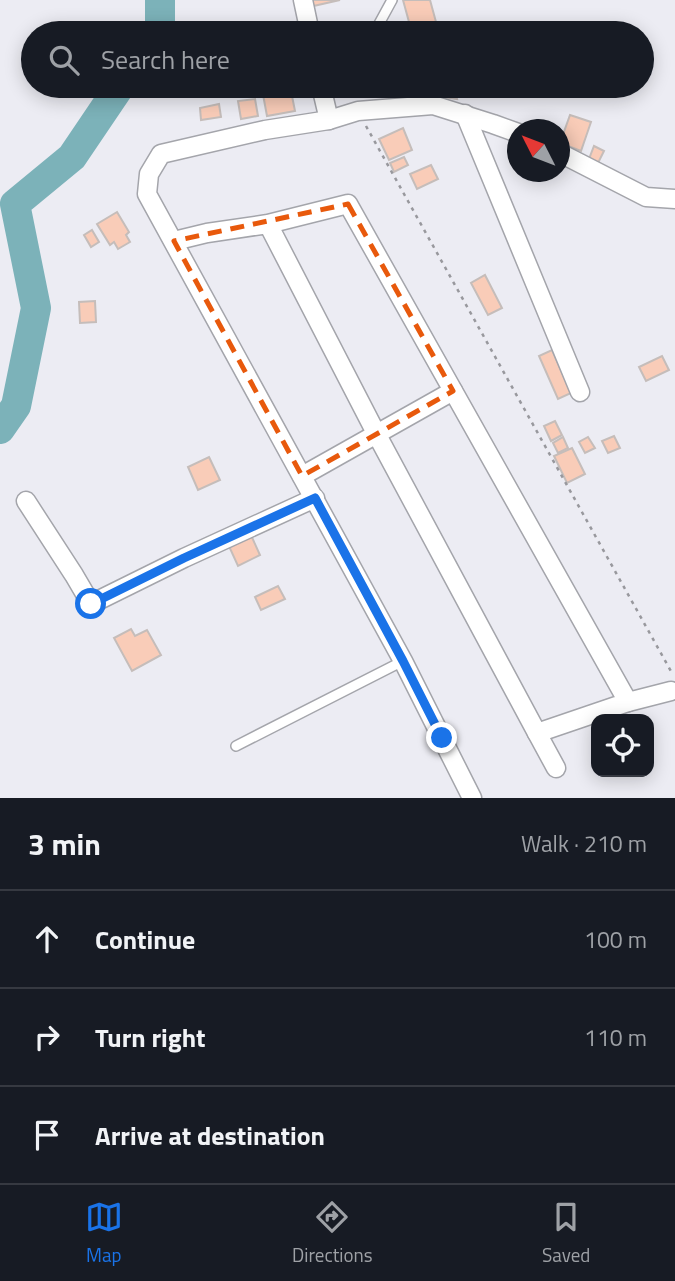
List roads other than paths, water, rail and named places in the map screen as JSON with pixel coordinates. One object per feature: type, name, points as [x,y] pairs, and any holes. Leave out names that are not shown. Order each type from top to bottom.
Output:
[{"type":"street","points":[[303,0],[307,21]]},
{"type":"street","points":[[324,98],[329,120]]},
{"type":"street","points":[[472,798],[403,661],[147,194],[149,174],[161,154],[265,130],[329,120],[358,111],[433,105],[507,129]]},
{"type":"street","points":[[464,114],[580,392]]},
{"type":"street","points":[[570,159],[646,197],[675,199]]},
{"type":"street","points":[[174,241],[268,224],[348,204],[628,702]]},
{"type":"street","points":[[268,224],[377,435],[556,768]]},
{"type":"street","points":[[302,476],[453,391]]},
{"type":"street","points":[[26,501],[91,604],[315,498]]},
{"type":"street","points":[[537,733],[673,684]]},
{"type":"lane","points":[[380,21],[393,0]]},
{"type":"lane","points":[[236,746],[403,661]]},
{"type":"waterway","points":[[160,0],[160,21]]},
{"type":"waterway","points":[[0,429],[16,406],[36,308],[15,204],[72,157],[112,98]]}]
